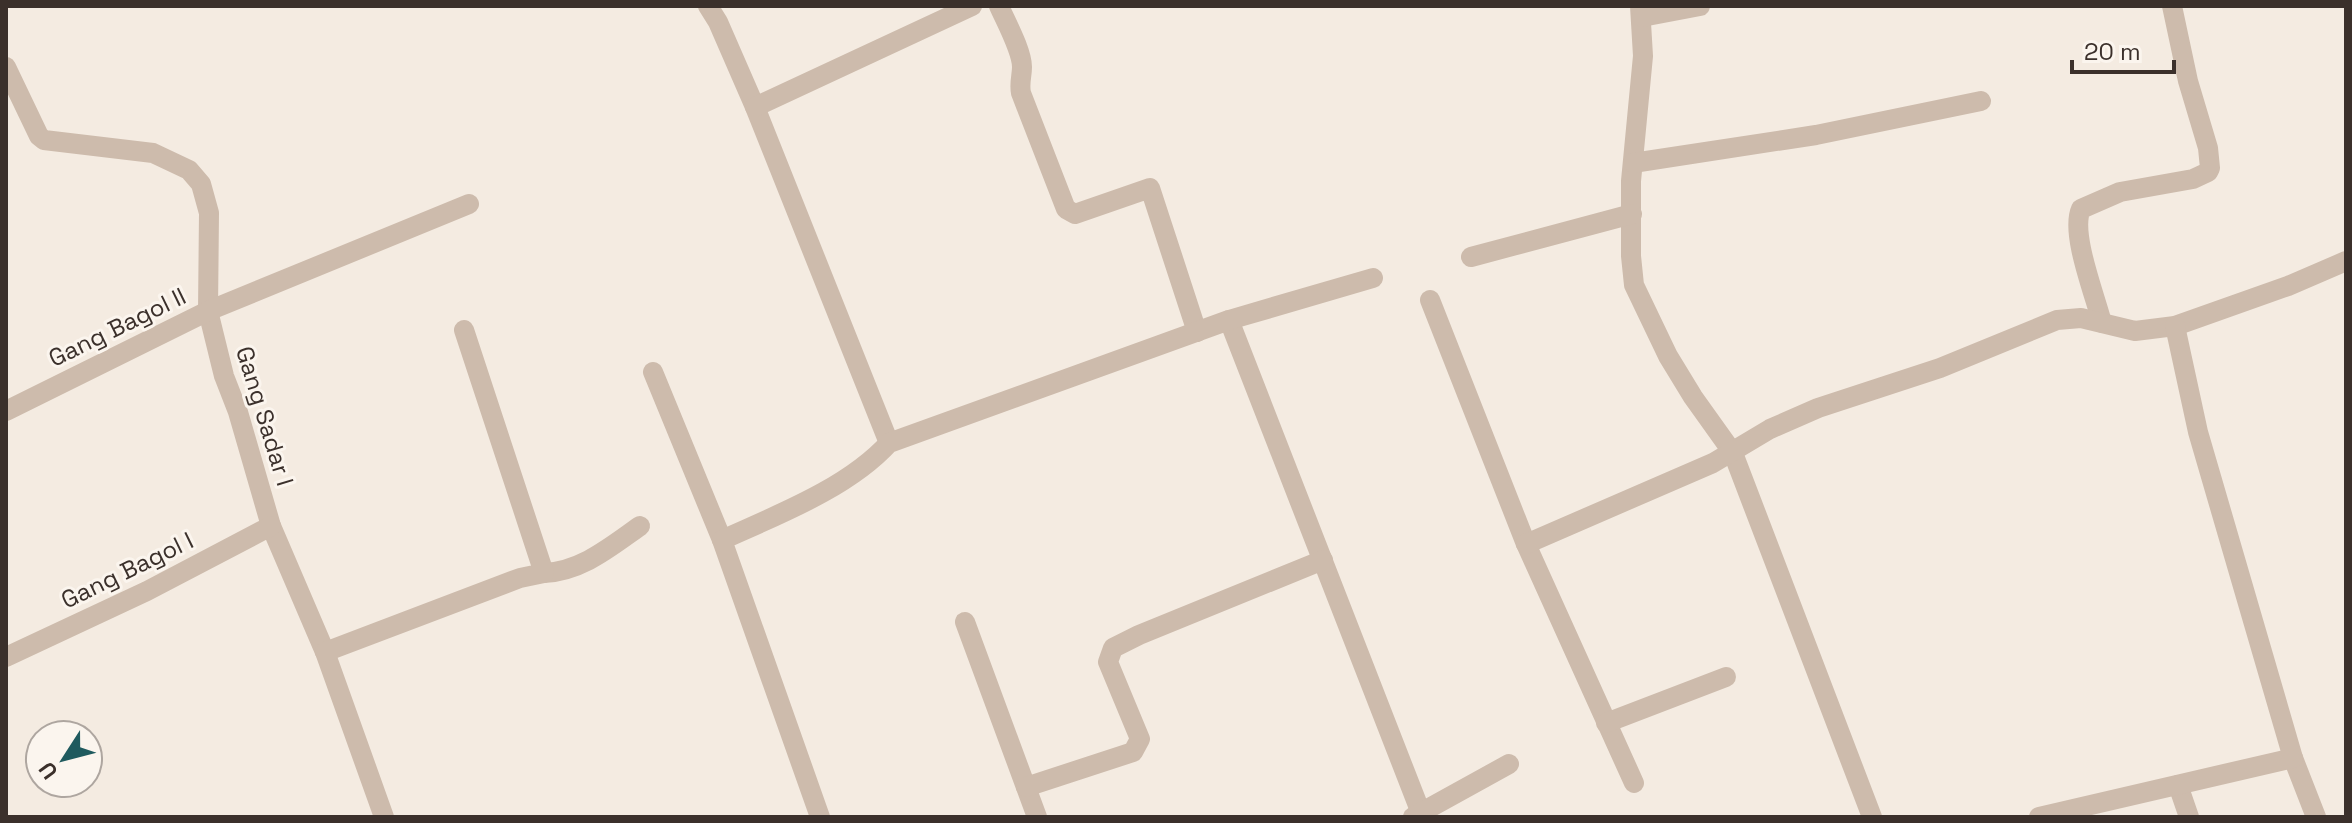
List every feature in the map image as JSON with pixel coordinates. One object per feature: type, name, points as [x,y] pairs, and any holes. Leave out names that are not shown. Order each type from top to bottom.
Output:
[{"type":"street","points":[[708,6],[755,107],[889,443]]},
{"type":"street","points":[[755,107],[972,6]]},
{"type":"street","points":[[999,6],[1020,56],[1021,93],[1066,209],[1075,214],[1150,188],[1197,332]]},
{"type":"street","points":[[1700,6],[1641,12],[1643,56],[1633,163],[1631,256],[1634,285],[1668,356],[1733,453],[1872,817]]},
{"type":"street","points":[[2102,323],[2081,250],[2077,227],[2081,209],[2120,192],[2193,179],[2210,168],[2208,148],[2188,81],[2172,6]]},
{"type":"street","name":"Gang Sadar I","points":[[6,67],[39,136],[44,140],[56,144],[153,153],[189,170],[201,184],[209,213],[208,311],[224,376],[238,412],[271,526],[325,652],[384,817]]},
{"type":"street","points":[[1633,163],[1816,135],[1981,101]]},
{"type":"street","name":"Gang Bagol II","points":[[6,411],[208,311],[469,204]]},
{"type":"street","points":[[1471,257],[1632,214]]},
{"type":"street","points":[[1526,544],[1733,453],[1770,429],[1818,408],[1940,368],[2057,320],[2081,318],[2135,331],[2175,326],[2288,286],[2346,261]]},
{"type":"street","points":[[722,540],[819,494],[874,460],[889,443],[1229,320],[1373,278]]},
{"type":"street","points":[[1430,300],[1526,544],[1634,783]]},
{"type":"street","points":[[1229,320],[1323,560],[1417,815],[1509,764]]},
{"type":"street","points":[[2175,326],[2198,432],[2293,758],[2316,817]]},
{"type":"street","points":[[464,330],[544,573]]},
{"type":"street","points":[[653,372],[722,540],[820,817]]},
{"type":"street","name":"Gang Bagol I","points":[[6,657],[147,591],[271,526]]},
{"type":"street","points":[[325,652],[520,578],[565,572],[640,526]]},
{"type":"street","points":[[1026,787],[1133,752],[1138,746],[1140,739],[1108,662],[1113,648],[1323,560]]},
{"type":"street","points":[[965,622],[1037,817]]},
{"type":"street","points":[[1606,723],[1726,677]]},
{"type":"street","points":[[2039,817],[2293,758]]},
{"type":"street","points":[[2178,785],[2189,817]]}]
